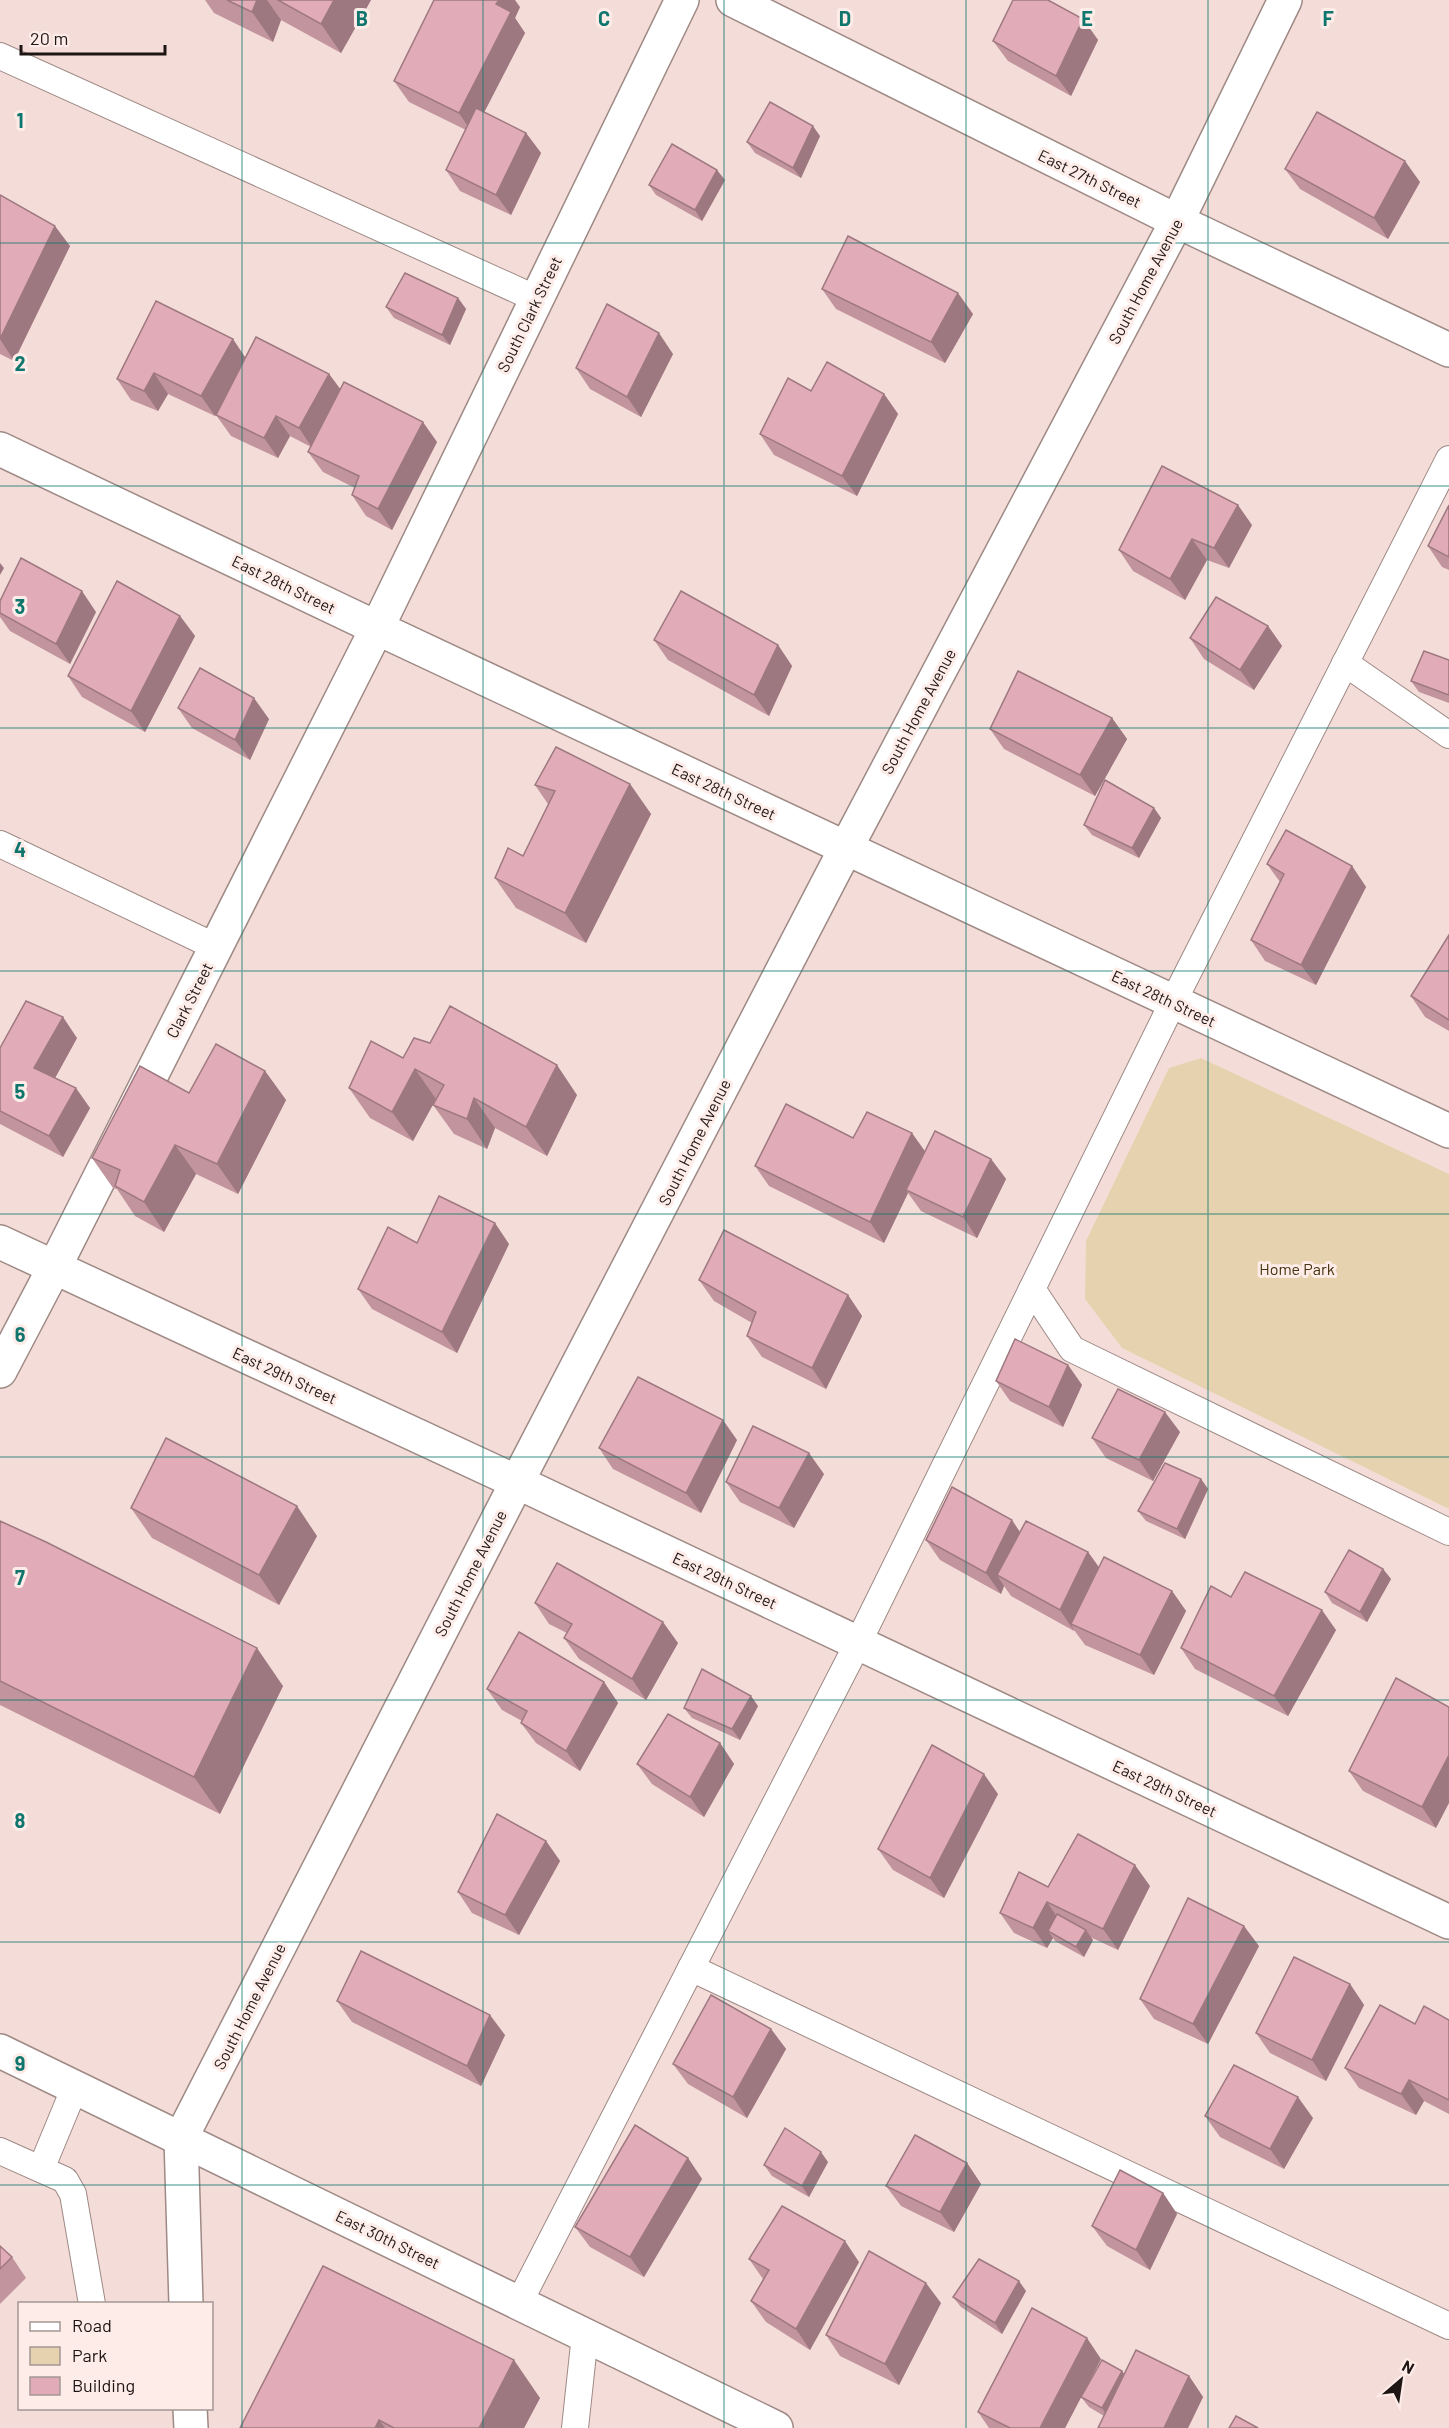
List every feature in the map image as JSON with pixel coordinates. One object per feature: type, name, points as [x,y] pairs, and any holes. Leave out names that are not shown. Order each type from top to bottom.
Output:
[{"type":"street","name":"South Clark Street","points":[[376,628],[682,0]]},
{"type":"street","name":"East 27th Street","points":[[733,0],[1177,221],[1449,350]]},
{"type":"street","name":"South Home Avenue","points":[[186,2302],[181,2138],[517,1482],[846,848],[1177,221],[1285,0]]},
{"type":"street","name":"East 28th Street","points":[[0,449],[376,628],[1449,1131]]},
{"type":"street","name":"Clark Street","points":[[0,1371],[376,628]]},
{"type":"street","name":"East 29th Street","points":[[0,1242],[517,1482],[1449,1922]]},
{"type":"street","name":"East 30th Street","points":[[0,2051],[776,2428]]},
{"type":"street","points":[[190,2410],[191,2428]]},
{"type":"lane","points":[[0,56],[537,299]]},
{"type":"lane","points":[[519,2303],[858,1643],[1173,1002],[1449,459]]},
{"type":"lane","points":[[1345,663],[1449,735]]},
{"type":"lane","points":[[0,844],[216,947]]},
{"type":"lane","points":[[1032,1289],[1072,1349],[1449,1532]]},
{"type":"lane","points":[[691,1968],[1449,2326]]},
{"type":"lane","points":[[41,2169],[75,2087]]},
{"type":"lane","points":[[0,2151],[65,2180],[73,2194],[92,2302]]},
{"type":"lane","points":[[576,2428],[585,2335]]},
{"type":"green space","name":"Home Park","points":[[1201,1058],[1449,1174],[1449,1509],[1122,1348],[1085,1299],[1086,1241],[1169,1068]]},
{"type":"building","points":[[227,0],[257,0],[252,12]]},
{"type":"building","points":[[278,0],[334,0],[321,24]]},
{"type":"building","points":[[434,0],[499,0],[496,4],[511,12],[459,113],[394,81]]},
{"type":"building","points":[[1013,0],[1048,0],[1083,19],[1056,76],[993,41]]},
{"type":"building","points":[[770,102],[813,126],[793,168],[747,142]]},
{"type":"building","points":[[476,108],[526,133],[496,195],[446,170]]},
{"type":"building","points":[[1317,112],[1405,161],[1374,218],[1285,169]]},
{"type":"building","points":[[672,144],[717,170],[695,210],[649,185]]},
{"type":"building","points":[[0,195],[55,226],[0,339]]},
{"type":"building","points":[[848,236],[958,293],[931,342],[822,289]]},
{"type":"building","points":[[405,273],[458,298],[442,335],[386,307]]},
{"type":"building","points":[[156,301],[233,339],[201,396],[154,373],[144,391],[117,379]]},
{"type":"building","points":[[607,304],[659,333],[627,397],[576,368]]},
{"type":"building","points":[[256,337],[329,374],[299,428],[276,416],[264,438],[216,415]]},
{"type":"building","points":[[827,362],[884,394],[842,476],[760,434],[788,378],[811,391]]},
{"type":"building","points":[[344,382],[423,422],[378,509],[352,495],[359,476],[308,452]]},
{"type":"building","points":[[1162,466],[1238,505],[1214,548],[1192,539],[1170,579],[1119,550]]},
{"type":"building","points":[[1449,505],[1449,557],[1428,546]]},
{"type":"building","points":[[21,558],[82,591],[56,644],[0,613],[0,601]]},
{"type":"building","points":[[117,581],[180,616],[131,711],[68,676]]},
{"type":"building","points":[[681,591],[778,645],[754,695],[654,640]]},
{"type":"building","points":[[1216,597],[1268,626],[1240,670],[1190,638]]},
{"type":"building","points":[[1424,651],[1449,660],[1449,695],[1411,681]]},
{"type":"building","points":[[200,668],[254,698],[235,740],[178,708]]},
{"type":"building","points":[[1018,671],[1112,718],[1080,775],[990,729]]},
{"type":"building","points":[[556,747],[630,784],[565,913],[495,878],[508,848],[523,856],[555,791],[535,785]]},
{"type":"building","points":[[1105,780],[1154,808],[1132,848],[1084,825]]},
{"type":"building","points":[[1286,830],[1352,866],[1301,965],[1251,940],[1284,874],[1267,864]]},
{"type":"building","points":[[1449,935],[1449,1020],[1411,996]]},
{"type":"building","points":[[26,1001],[63,1017],[34,1068],[76,1088],[49,1136],[0,1111],[0,1048]]},
{"type":"building","points":[[450,1006],[557,1065],[526,1127],[474,1098],[467,1119],[433,1105],[444,1085],[415,1069],[392,1112],[349,1088],[371,1041],[403,1058],[414,1038],[430,1043]]},
{"type":"building","points":[[216,1044],[265,1071],[217,1164],[175,1145],[144,1202],[115,1186],[120,1170],[92,1158],[140,1066],[189,1093]]},
{"type":"building","points":[[786,1104],[853,1138],[867,1112],[912,1133],[870,1222],[755,1166]]},
{"type":"building","points":[[935,1131],[991,1159],[963,1217],[906,1190]]},
{"type":"building","points":[[439,1196],[495,1223],[442,1332],[358,1289],[388,1227],[417,1243]]},
{"type":"building","points":[[724,1230],[848,1295],[812,1368],[747,1336],[756,1312],[699,1280]]},
{"type":"building","points":[[1015,1339],[1068,1365],[1049,1407],[996,1381]]},
{"type":"building","points":[[638,1377],[723,1420],[686,1493],[599,1448]]},
{"type":"building","points":[[1118,1389],[1165,1412],[1139,1460],[1092,1438]]},
{"type":"building","points":[[753,1426],[809,1453],[779,1508],[726,1482]]},
{"type":"building","points":[[166,1438],[297,1506],[259,1575],[131,1508]]},
{"type":"building","points":[[1165,1463],[1201,1479],[1177,1529],[1138,1511]]},
{"type":"building","points":[[952,1487],[1012,1520],[986,1573],[926,1540]]},
{"type":"building","points":[[0,1521],[257,1648],[194,1777],[0,1681]]},
{"type":"building","points":[[1026,1521],[1088,1552],[1060,1610],[997,1575]]},
{"type":"building","points":[[1349,1550],[1383,1569],[1360,1612],[1325,1592]]},
{"type":"building","points":[[1104,1557],[1172,1591],[1140,1655],[1071,1624]]},
{"type":"building","points":[[557,1563],[663,1622],[632,1679],[564,1638],[572,1624],[535,1603]]},
{"type":"building","points":[[1245,1572],[1322,1610],[1274,1696],[1181,1648],[1211,1586],[1231,1597]]},
{"type":"building","points":[[519,1632],[604,1682],[566,1751],[521,1723],[527,1711],[487,1689]]},
{"type":"building","points":[[702,1669],[751,1696],[732,1729],[684,1708]]},
{"type":"building","points":[[1396,1678],[1449,1707],[1449,1755],[1422,1807],[1349,1771]]},
{"type":"building","points":[[668,1714],[720,1743],[690,1797],[637,1764]]},
{"type":"building","points":[[932,1745],[984,1774],[930,1878],[878,1849]]},
{"type":"building","points":[[497,1814],[546,1841],[505,1915],[458,1892]]},
{"type":"building","points":[[1078,1834],[1135,1865],[1103,1929],[1047,1902],[1033,1928],[1000,1913],[1019,1872],[1048,1887]]},
{"type":"building","points":[[1188,1898],[1244,1926],[1193,2024],[1140,1999]]},
{"type":"building","points":[[1057,1914],[1086,1930],[1076,1947],[1048,1931]]},
{"type":"building","points":[[361,1951],[490,2015],[467,2066],[337,2001]]},
{"type":"building","points":[[1294,1957],[1350,1984],[1312,2060],[1256,2033]]},
{"type":"building","points":[[711,1995],[771,2029],[733,2097],[673,2064]]},
{"type":"building","points":[[1380,2005],[1415,2024],[1424,2006],[1449,2020],[1449,2100],[1409,2080],[1401,2094],[1345,2068]]},
{"type":"building","points":[[1234,2065],[1298,2097],[1270,2149],[1205,2116]]},
{"type":"building","points":[[635,2125],[688,2158],[630,2257],[575,2227]]},
{"type":"building","points":[[785,2128],[821,2152],[802,2186],[764,2165]]},
{"type":"building","points":[[915,2135],[967,2163],[940,2212],[886,2186]]},
{"type":"building","points":[[1120,2170],[1163,2193],[1136,2250],[1092,2226]]},
{"type":"building","points":[[782,2206],[845,2241],[796,2329],[751,2301],[769,2270],[749,2259]]},
{"type":"building","points":[[0,2246],[12,2257],[0,2269]]},
{"type":"building","points":[[869,2251],[926,2283],[885,2364],[826,2335]]},
{"type":"building","points":[[979,2259],[1019,2281],[995,2323],[953,2297]]},
{"type":"building","points":[[323,2266],[514,2360],[479,2428],[394,2428],[379,2420],[375,2428],[240,2428]]},
{"type":"building","points":[[1032,2308],[1087,2338],[1040,2428],[1010,2428],[978,2412]]},
{"type":"building","points":[[1136,2350],[1189,2376],[1164,2428],[1098,2428]]},
{"type":"building","points":[[1102,2360],[1122,2371],[1102,2408],[1081,2397]]},
{"type":"building","points":[[1236,2416],[1258,2428],[1229,2428]]}]
